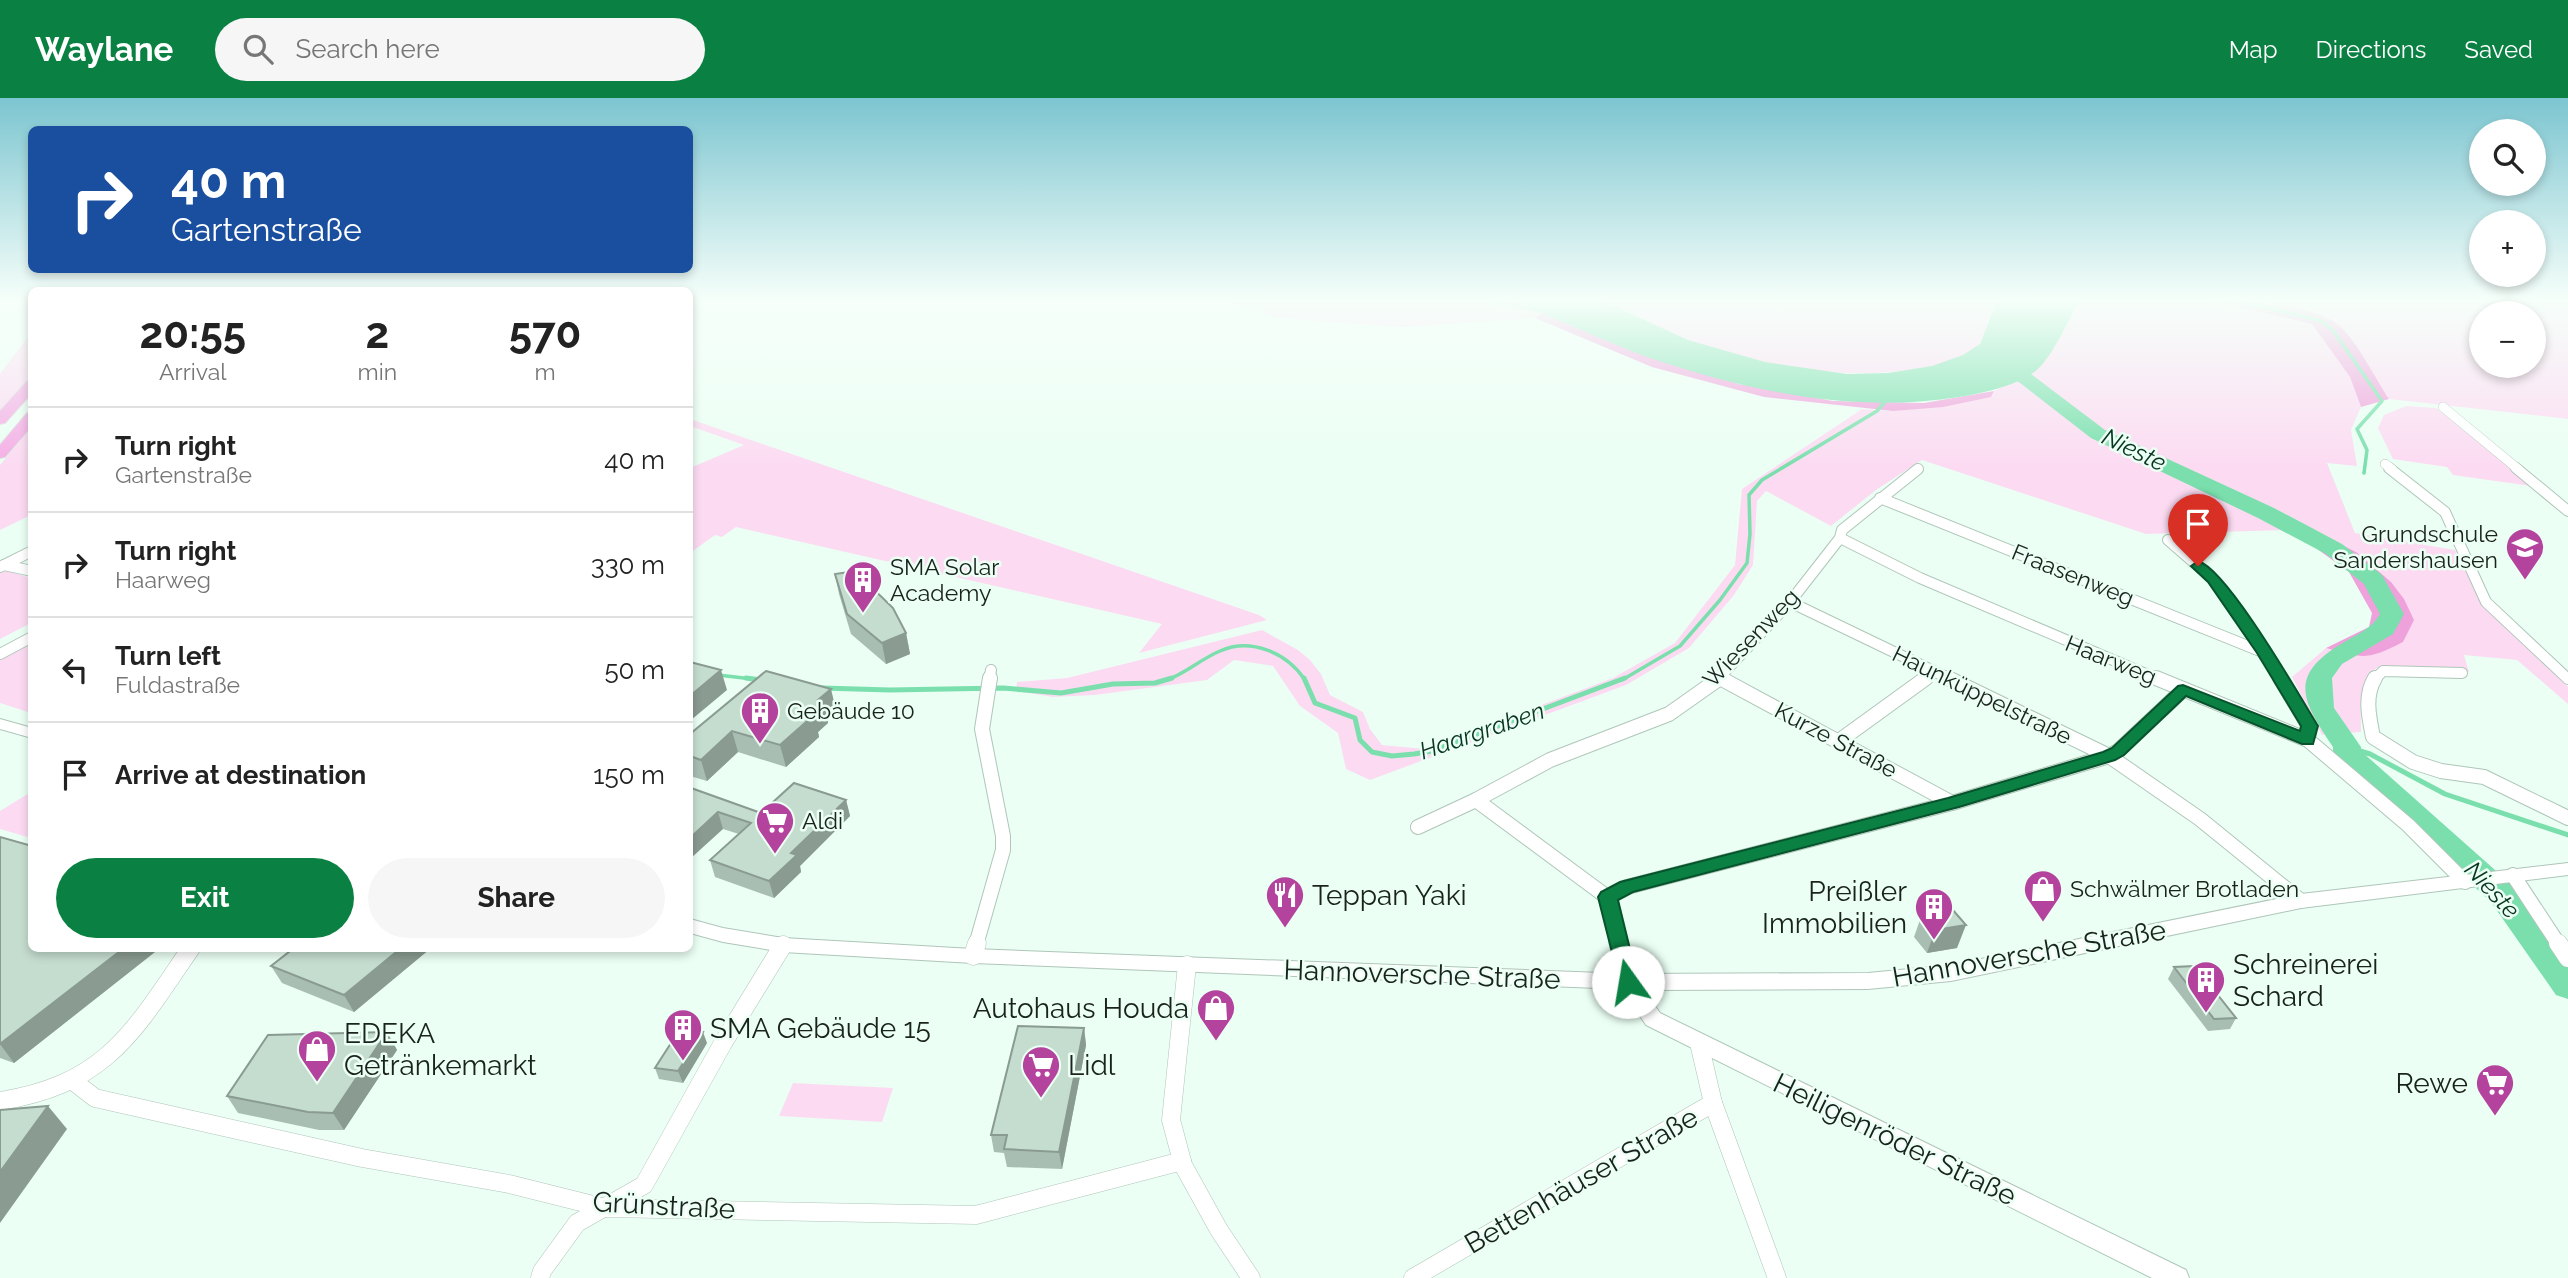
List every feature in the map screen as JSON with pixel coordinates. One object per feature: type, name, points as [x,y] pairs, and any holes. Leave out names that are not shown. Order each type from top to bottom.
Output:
[{"type":"main road","points":[[0,420],[28,388]]},
{"type":"main road","points":[[0,454],[28,421]]},
{"type":"main road","points":[[0,724],[28,732]]},
{"type":"main road","name":"Hannoversche Straße","points":[[693,927],[783,945],[973,956],[1628,982],[1868,981],[1951,973],[2301,901],[2568,869]]},
{"type":"main road","name":"Heiligenröder Straße","points":[[1628,982],[1653,1019],[2177,1278]]},
{"type":"street","points":[[2443,407],[2568,511]]},
{"type":"street","points":[[2385,464],[2445,512],[2486,602],[2568,679]]},
{"type":"street","name":"Wiesenweg","points":[[1418,827],[1476,800],[1550,760],[1669,714],[1720,678],[1790,602],[1840,538],[1842,530],[1918,469]]},
{"type":"street","name":"Fraasenweg","points":[[1880,498],[2265,653]]},
{"type":"street","name":"Haarweg","points":[[1840,538],[1992,610],[2308,740],[2469,881]]},
{"type":"street","points":[[2168,540],[2213,579],[2265,653],[2309,726],[2308,740]]},
{"type":"street","points":[[2,566],[28,553]]},
{"type":"street","points":[[2,566],[28,570]]},
{"type":"street","name":"Haunküppelstraße","points":[[1790,602],[2109,756],[2200,819],[2301,901]]},
{"type":"street","points":[[0,654],[28,639]]},
{"type":"street","points":[[2462,673],[2383,671],[2376,676],[2368,692],[2373,737],[2403,760],[2439,771],[2480,776],[2514,789],[2547,810],[2568,818]]},
{"type":"street","points":[[1839,741],[1935,672]]},
{"type":"street","points":[[973,956],[1003,850],[1003,836],[982,729],[990,675]]},
{"type":"street","name":"Kurze Straße","points":[[1720,678],[1952,803]]},
{"type":"street","points":[[1607,897],[1627,887],[1952,803],[2109,756],[2118,751],[2183,690]]},
{"type":"street","points":[[1476,800],[1607,897],[1628,982]]},
{"type":"street","points":[[2509,876],[2568,958]]},
{"type":"street","points":[[540,1278],[542,1271],[577,1223],[644,1185],[723,1043],[783,945]]},
{"type":"street","points":[[0,1101],[46,1093],[100,1065],[130,1035],[188,952]]},
{"type":"street","points":[[1187,965],[1171,1120],[1182,1161],[1219,1230],[1251,1278]]},
{"type":"street","points":[[1699,1043],[1713,1103],[1777,1278]]},
{"type":"street","name":"Grünstraße","points":[[73,1081],[94,1098],[362,1158],[509,1185],[606,1208],[976,1214],[1182,1161]]},
{"type":"street","name":"Bettenhäuser Straße","points":[[1413,1278],[1713,1103]]},
{"type":"shaded area","points":[[14,356],[28,356],[28,379],[0,411],[0,374]]},
{"type":"shaded area","points":[[1626,356],[1646,356],[1739,384],[1833,401],[1924,403],[1994,391],[1991,397],[1943,407],[1893,411],[1764,397],[1652,367]]},
{"type":"shaded area","points":[[1645,356],[1744,356],[1765,362],[1847,374],[1888,373],[1932,366],[1960,356],[2048,356],[2030,375],[1990,391],[1920,402],[1880,403],[1841,401],[1762,389]]},
{"type":"shaded area","points":[[1736,356],[1963,356],[1923,368],[1858,373],[1798,369]]},
{"type":"shaded area","points":[[2046,356],[2335,356],[2350,377],[2361,407],[2351,430],[2357,466],[2327,463],[2355,533],[2455,550],[2480,600],[2568,687],[2568,704],[2517,660],[2464,655],[2469,672],[2378,667],[2371,673],[2363,688],[2361,732],[2322,735],[2292,677],[2326,648],[2365,656],[2391,648],[2403,642],[2410,624],[2316,531],[2147,451],[2127,452],[2291,530],[2146,534],[1922,460],[1876,490],[1831,526],[1766,491],[1757,501],[1753,565],[1734,595],[1689,648],[1626,685],[1370,780],[1346,769],[1338,733],[1300,706],[1273,666],[1234,660],[1207,680],[1095,695],[1053,697],[1016,691],[1017,682],[1067,678],[1262,630],[1298,650],[1310,660],[1321,674],[1330,695],[1363,712],[1370,729],[1382,745],[1425,749],[1613,678],[1675,643],[1735,565],[1742,489],[1862,409],[1893,411],[1991,397],[1994,391],[2038,369]]},
{"type":"shaded area","points":[[2335,356],[2362,356],[2389,399],[2361,407],[2350,377]]},
{"type":"shaded area","points":[[2361,356],[2469,356],[2469,378],[2546,378],[2546,356],[2568,356],[2568,419],[2389,399]]},
{"type":"shaded area","points":[[2406,406],[2436,408],[2531,486],[2453,475],[2447,467],[2393,459],[2378,428],[2384,415]]},
{"type":"shaded area","points":[[693,420],[1267,620],[1139,653],[1162,624],[736,527],[722,537],[715,535],[693,551],[693,467],[744,445],[693,427]]},
{"type":"shaded area","points":[[28,432],[28,516],[0,530],[0,465]]},
{"type":"shaded area","points":[[2147,451],[2356,552],[2391,582],[2404,599],[2414,620],[2403,642],[2366,656],[2326,648],[2369,627],[2372,613],[2349,572],[2291,530],[2125,452]]},
{"type":"shaded area","points":[[4,570],[28,577],[28,625],[0,639],[0,572]]},
{"type":"shaded area","points":[[28,645],[28,712],[0,703],[0,660]]},
{"type":"shaded area","points":[[28,794],[28,837],[0,829],[0,811]]},
{"type":"shaded area","points":[[793,1083],[893,1088],[882,1122],[779,1116]]},
{"type":"building","points":[[855,571],[893,608],[906,633],[882,643],[847,614],[835,574]]},
{"type":"building","points":[[693,663],[721,670],[693,693]]},
{"type":"building","points":[[766,671],[831,689],[818,700],[823,702],[809,714],[814,715],[780,745],[732,731],[701,760],[693,757],[693,732]]},
{"type":"building","points":[[794,783],[846,800],[791,853],[797,855],[769,881],[710,860],[751,823],[718,812],[693,835],[693,789],[761,813]]},
{"type":"building","points":[[0,837],[28,845],[28,952],[119,952],[0,1044]]},
{"type":"building","points":[[1952,909],[1966,925],[1935,930],[1922,914]]},
{"type":"building","points":[[289,952],[396,952],[344,995],[271,966]]},
{"type":"building","points":[[2195,966],[2236,1018],[2214,1019],[2174,967]]},
{"type":"building","name":"Lidl","points":[[1018,1026],[1084,1028],[1059,1152],[1004,1149],[1007,1135],[991,1135]]},
{"type":"building","points":[[680,1029],[703,1032],[678,1071],[655,1068]]},
{"type":"building","name":"EDEKA Getränkemarkt","points":[[387,1032],[333,1113],[308,1112],[227,1096],[268,1035]]},
{"type":"building","points":[[48,1106],[0,1172],[0,1110]]},
{"type":"waterway","points":[[2351,356],[2382,401],[2357,429],[2367,450],[2364,473]]},
{"type":"waterway","name":"Nieste","points":[[2008,365],[2098,434],[2266,513],[2334,549],[2374,580],[2392,614],[2384,629],[2333,659],[2319,678],[2321,708],[2347,747],[2347,754],[2502,894],[2568,986]]},
{"type":"waterway","name":"Haargraben","points":[[1622,680],[1680,646],[1720,600],[1747,563],[1750,534],[1749,495],[1762,480],[1877,411],[1888,398]]},
{"type":"waterway","name":"Haargraben","points":[[1171,678],[1220,651],[1244,646],[1256,647],[1278,655],[1305,680]]},
{"type":"waterway","name":"Haargraben","points":[[718,675],[761,680],[746,678]]},
{"type":"waterway","name":"Haargraben","points":[[822,688],[1003,688],[1061,693],[1113,684],[1155,683],[1171,678]]},
{"type":"waterway","name":"Haargraben","points":[[1167,680],[1171,678]]},
{"type":"waterway","name":"Haargraben","points":[[1305,680],[1315,703],[1355,718],[1360,740],[1372,752],[1392,756],[1432,751],[1625,678]]},
{"type":"waterway","name":"Nieste","points":[[2347,747],[2370,754],[2445,794],[2568,835]]},
{"type":"place","name":"Grundschule Sandershausen","points":[[2525,581]]},
{"type":"place","name":"SMA Solar Academy","points":[[863,614]]},
{"type":"place","name":"Gebäude 10","points":[[760,745]]},
{"type":"place","name":"Aldi","points":[[775,855]]},
{"type":"place","name":"Schwälmer Brotladen","points":[[2043,923]]},
{"type":"place","name":"Teppan Yaki","points":[[1285,929]]},
{"type":"place","name":"Preißler Immobilien","points":[[1934,941]]},
{"type":"place","name":"Schreinerei Schard","points":[[2206,1014]]},
{"type":"place","name":"Autohaus Houda","points":[[1216,1042]]},
{"type":"place","name":"SMA Gebäude 15","points":[[683,1062]]},
{"type":"place","name":"EDEKA Getränkemarkt","points":[[317,1083]]},
{"type":"place","name":"Lidl","points":[[1041,1099]]},
{"type":"place","name":"Rewe","points":[[2495,1117]]},
{"type":"route","points":[[1628,982],[1607,897],[1627,887],[1952,803],[2109,756],[2118,751],[2183,690],[2308,740],[2309,726],[2265,653],[2213,579],[2198,566]]}]
